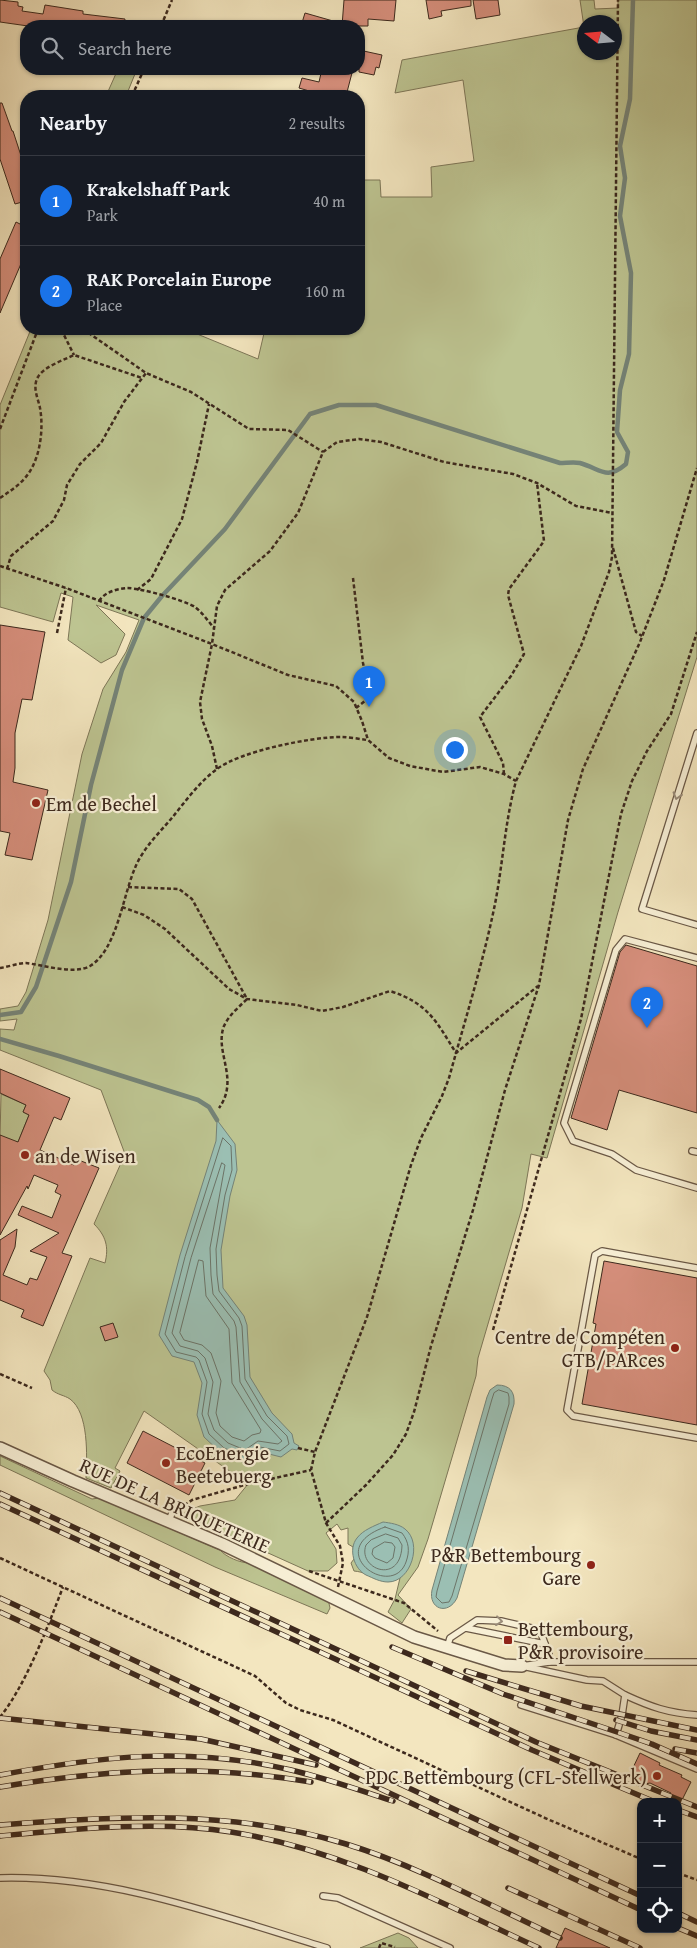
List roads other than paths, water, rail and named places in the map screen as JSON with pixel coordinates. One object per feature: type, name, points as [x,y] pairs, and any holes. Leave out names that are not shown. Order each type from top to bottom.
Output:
[{"type":"street","name":"RUE DE LA BRIQUETERIE","points":[[0,1448],[73,1481],[171,1517],[222,1544],[414,1636],[504,1665],[522,1666]]},
{"type":"lane","points":[[697,733],[642,909],[697,926]]},
{"type":"lane","points":[[697,958],[624,939],[616,950],[564,1123],[572,1141],[612,1154],[636,1170],[697,1188]]},
{"type":"lane","points":[[697,1268],[602,1251],[595,1255],[567,1410],[573,1416],[697,1438]]},
{"type":"lane","points":[[447,1648],[450,1638],[477,1620],[500,1620],[540,1630],[549,1653],[549,1662]]},
{"type":"lane","points":[[466,1628],[545,1644]]},
{"type":"lane","points":[[522,1666],[549,1662],[697,1662]]},
{"type":"lane","points":[[522,1666],[587,1680],[603,1681],[625,1695],[648,1706],[672,1713],[697,1715]]},
{"type":"lane","points":[[616,1736],[625,1695]]},
{"type":"lane","points":[[521,1705],[616,1736],[697,1769]]},
{"type":"lane","points":[[0,1878],[62,1880],[134,1892],[327,1948]]},
{"type":"lane","points":[[323,1896],[338,1898],[450,1948]]},
{"type":"water","points":[[217,1120],[235,1144],[237,1170],[230,1196],[221,1250],[223,1288],[244,1316],[247,1325],[250,1377],[272,1413],[292,1434],[294,1443],[299,1446],[297,1450],[292,1449],[281,1457],[261,1452],[247,1464],[221,1453],[204,1437],[197,1415],[202,1383],[194,1362],[172,1356],[159,1335],[180,1255],[216,1141]]},
{"type":"water","points":[[497,1385],[505,1386],[511,1390],[514,1396],[514,1404],[457,1598],[449,1607],[440,1608],[433,1602],[432,1590],[487,1397],[490,1390]]},
{"type":"water","points":[[383,1522],[403,1527],[410,1535],[414,1552],[412,1561],[403,1576],[388,1582],[377,1580],[362,1572],[356,1564],[353,1553],[354,1543],[359,1535]]},
{"type":"waterway","points":[[0,1015],[21,1012],[36,987],[71,882],[91,785],[122,670],[144,618],[225,529],[310,414],[339,405],[376,405],[560,463],[580,463],[608,473],[626,464],[628,452],[617,432],[620,390],[629,354],[631,273],[620,216],[625,178],[620,146],[630,99],[633,0]]},
{"type":"waterway","points":[[0,1039],[198,1100],[209,1107],[217,1120]]},
{"type":"railway","points":[[0,1493],[536,1742],[697,1807]]},
{"type":"railway","points":[[0,1504],[532,1750],[646,1798]]},
{"type":"railway","points":[[0,1598],[637,1894]]},
{"type":"railway","points":[[0,1612],[637,1908]]},
{"type":"railway","points":[[392,1647],[503,1694],[652,1744],[697,1764]]},
{"type":"railway","points":[[466,1671],[581,1706],[697,1730]]},
{"type":"railway","points":[[0,1718],[201,1739],[316,1765]]},
{"type":"railway","points":[[616,1720],[651,1731],[697,1740]]},
{"type":"railway","points":[[675,1749],[697,1753]]},
{"type":"railway","points":[[0,1775],[74,1763],[145,1756],[216,1758],[291,1770],[393,1801]]},
{"type":"railway","points":[[0,1787],[79,1776],[155,1771],[232,1773],[311,1782]]},
{"type":"railway","points":[[682,1811],[697,1817]]},
{"type":"railway","points":[[0,1825],[87,1819],[174,1818],[217,1820],[303,1833],[346,1844],[400,1863],[560,1938]]},
{"type":"railway","points":[[0,1836],[86,1828],[145,1826],[203,1828],[272,1840],[311,1851],[389,1879],[539,1948]]},
{"type":"railway","points":[[508,1888],[640,1948]]},
{"type":"railway","points":[[682,1915],[697,1922]]},
{"type":"railway","points":[[682,1930],[697,1936]]},
{"type":"place","name":"Krakelshaff Park","points":[[369,707]]},
{"type":"place","name":"Em de Bechel","points":[[36,803]]},
{"type":"place","name":"RAK Porcelain Europe","points":[[647,1028]]},
{"type":"place","name":"an de Wisen","points":[[25,1155]]},
{"type":"place","name":"Centre de Compéten GTB/PARces","points":[[675,1348]]},
{"type":"place","name":"EcoEnergie Beetebuerg","points":[[166,1463]]},
{"type":"place","name":"P&R Bettembourg Gare","points":[[591,1565]]},
{"type":"place","name":"Bettembourg, P&R provisoire","points":[[508,1640]]},
{"type":"place","name":"PDC Bettembourg (CFL-Stellwerk)","points":[[657,1776]]}]
